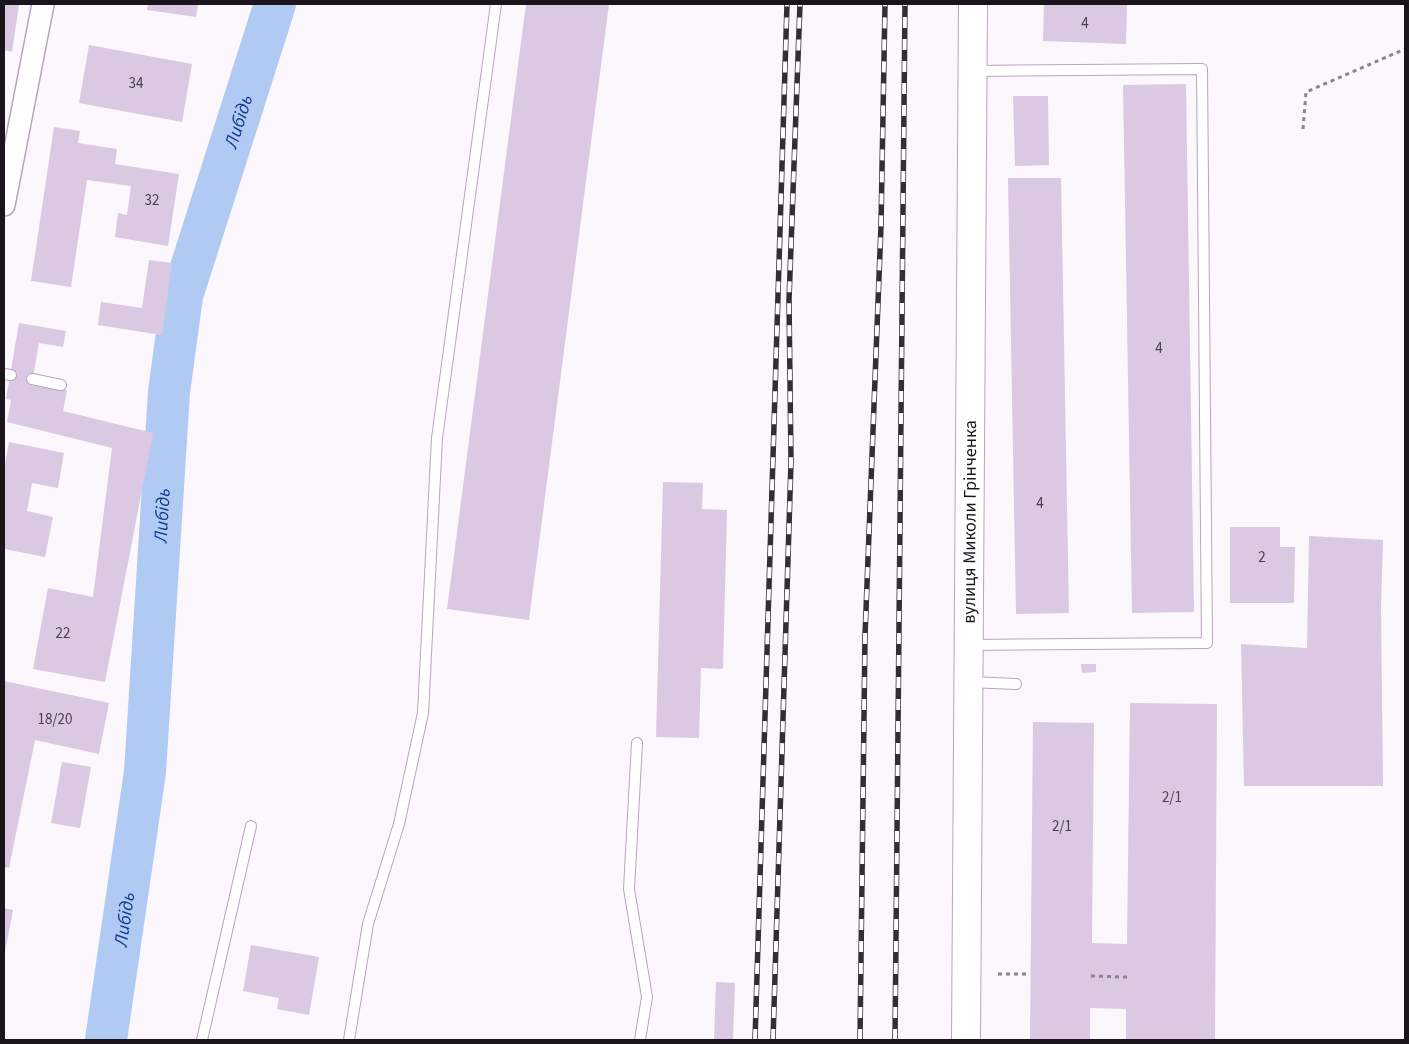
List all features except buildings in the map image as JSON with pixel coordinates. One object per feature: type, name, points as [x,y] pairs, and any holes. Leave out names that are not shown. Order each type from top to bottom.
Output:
[{"type":"main road","name":"вулиця Миколи Грінченка","points":[[966,1040],[973,4]]},
{"type":"street","points":[[4,205],[43,4]]},
{"type":"lane","points":[[349,1040],[368,924],[400,824],[423,713],[437,438],[496,4]]},
{"type":"lane","points":[[969,645],[1207,643],[1202,69],[972,71]]},
{"type":"lane","points":[[32,379],[61,385]]},
{"type":"lane","points":[[969,682],[1016,684]]},
{"type":"lane","points":[[637,743],[629,889],[648,997],[640,1040]]},
{"type":"lane","points":[[202,1040],[251,826]]},
{"type":"path","points":[[1303,129],[1306,92],[1405,49]]},
{"type":"path","points":[[998,974],[1030,974]]},
{"type":"path","points":[[1091,976],[1127,977]]},
{"type":"waterway","name":"Либідь","points":[[106,1040],[145,772],[169,392],[182,296],[275,4]]},
{"type":"railway","points":[[755,1040],[787,4]]},
{"type":"railway","points":[[773,1040],[791,462],[789,300],[800,4]]},
{"type":"railway","points":[[860,1040],[865,636],[881,226],[885,4]]},
{"type":"railway","points":[[895,1040],[905,4]]}]
